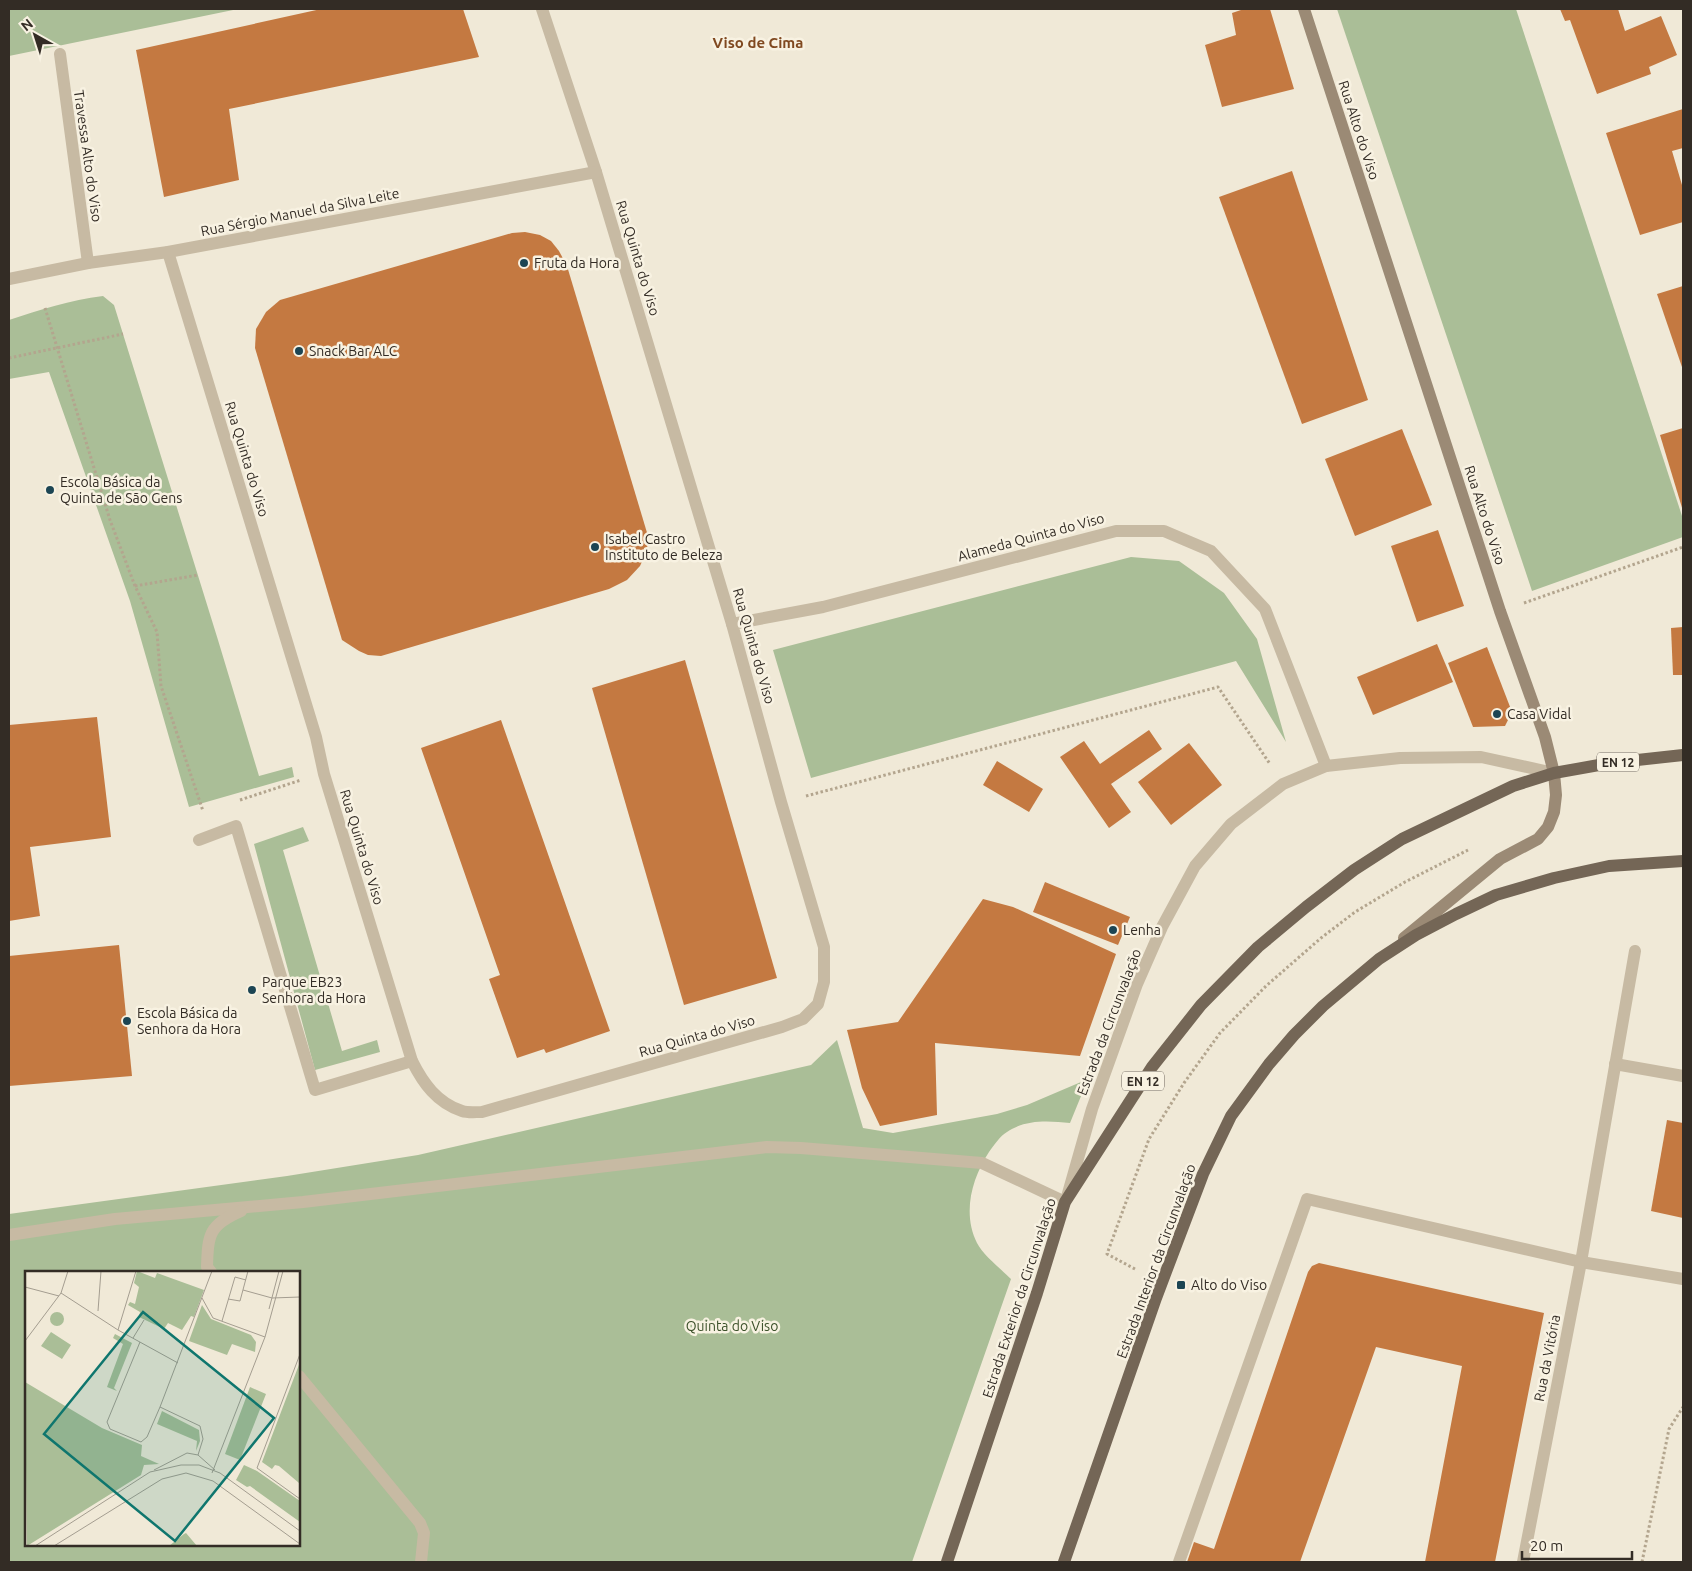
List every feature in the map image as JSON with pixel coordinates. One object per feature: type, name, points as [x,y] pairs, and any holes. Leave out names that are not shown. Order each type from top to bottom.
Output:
[{"type":"main road","name":"Rua Alto do Viso","points":[[1304,9],[1500,611],[1545,737],[1554,773],[1556,795],[1554,812],[1548,827],[1538,839],[1500,859],[1379,959]]},
{"type":"main road","name":"Estrada Exterior da Circunvalação","points":[[946,1562],[1038,1293],[1065,1202],[1152,1067],[1202,1005],[1258,947],[1354,870],[1402,839],[1513,786],[1554,773],[1610,763],[1683,755]]},
{"type":"main road","name":"Estrada Interior da Circunvalação","points":[[1064,1562],[1179,1234],[1203,1174],[1231,1116],[1269,1064],[1294,1035],[1323,1006],[1379,959],[1416,935],[1496,895],[1554,878],[1609,866],[1683,861]]},
{"type":"street","name":"Rua Quinta do Viso","points":[[168,252],[316,737],[324,774],[412,1062],[420,1079],[445,1103],[463,1111],[482,1112],[782,1027],[803,1019],[818,1004],[824,982],[824,947],[781,802],[732,624],[596,172],[542,9]]},
{"type":"street","name":"Travessa Alto do Viso","points":[[60,54],[88,263]]},
{"type":"street","name":"Rua Sérgio Manuel da Silva Leite","points":[[9,279],[88,263],[168,252],[596,172]]},
{"type":"street","name":"Alameda Quinta do Viso","points":[[732,624],[823,607],[1116,530],[1164,531],[1211,551],[1265,609],[1326,766]]},
{"type":"street","name":"Estrada da Circunvalação","points":[[1065,1202],[1092,1109],[1138,984],[1162,927],[1195,866],[1231,824],[1284,784],[1326,766],[1400,758],[1480,757],[1554,773]]},
{"type":"street","points":[[199,840],[236,826],[314,1090],[412,1062]]},
{"type":"street","name":"Rua da Vitória","points":[[1523,1562],[1581,1262],[1635,951]]},
{"type":"street","points":[[1615,1064],[1683,1076]]},
{"type":"street","points":[[9,1235],[115,1219],[253,1206],[766,1147],[982,1164],[1065,1202]]},
{"type":"street","points":[[1179,1562],[1307,1199],[1581,1262],[1683,1279]]},
{"type":"street","points":[[210,1271],[207,1267],[208,1242],[214,1228],[228,1217],[253,1206]]},
{"type":"street","points":[[300,1377],[420,1523],[424,1533],[421,1562]]},
{"type":"path","points":[[45,308],[110,520],[135,586],[158,632],[161,686],[203,812]]},
{"type":"path","points":[[9,358],[123,334]]},
{"type":"path","points":[[1500,611],[1683,547]]},
{"type":"path","points":[[135,586],[198,574]]},
{"type":"path","points":[[781,802],[1218,687],[1284,784]]},
{"type":"path","points":[[239,800],[301,780]]},
{"type":"path","points":[[198,814],[212,809]]},
{"type":"path","points":[[1135,1269],[1107,1254],[1149,1139],[1184,1084],[1220,1033],[1266,986],[1321,938],[1355,912],[1404,882],[1469,849]]},
{"type":"path","points":[[1642,1562],[1670,1429],[1683,1407]]},
{"type":"green space","points":[[9,9],[238,9],[9,56]]},
{"type":"green space","points":[[1337,9],[1516,9],[1683,519],[1683,537],[1532,591]]},
{"type":"green space","points":[[103,296],[114,305],[259,776],[292,767],[294,777],[189,807],[130,601],[49,372],[9,379],[9,320],[67,303]]},
{"type":"green space","points":[[1131,557],[1179,561],[1224,593],[1257,639],[1286,742],[1236,661],[811,778],[773,650]]},
{"type":"green space","points":[[303,827],[309,841],[283,850],[342,1051],[377,1040],[380,1052],[315,1070],[254,844]]},
{"type":"green space","name":"Quinta do Viso","points":[[837,1040],[863,1128],[893,1133],[997,1114],[1027,1105],[1088,1079],[1070,1123],[1038,1122],[1014,1128],[997,1141],[978,1173],[971,1196],[970,1220],[973,1232],[983,1252],[1011,1279],[912,1562],[9,1562],[9,1214],[287,1176],[418,1155],[811,1065]]},
{"type":"building","points":[[321,9],[463,9],[479,57],[229,109],[239,180],[164,197],[136,50]]},
{"type":"building","points":[[1244,9],[1270,9],[1294,89],[1222,107],[1205,45],[1236,35],[1232,13]]},
{"type":"building","points":[[1560,9],[1618,9],[1625,31],[1661,16],[1677,55],[1649,67],[1651,74],[1597,94],[1570,20],[1565,21]]},
{"type":"building","points":[[1683,109],[1683,148],[1672,151],[1683,185],[1683,222],[1640,235],[1606,133]]},
{"type":"building","points":[[1292,171],[1368,400],[1302,424],[1219,197]]},
{"type":"building","points":[[525,232],[540,235],[551,241],[567,266],[648,536],[647,551],[640,566],[627,580],[609,589],[381,656],[368,655],[342,640],[255,348],[256,329],[266,312],[280,300],[512,233]]},
{"type":"building","points":[[1683,286],[1683,370],[1657,294]]},
{"type":"building","points":[[1683,428],[1683,511],[1660,435]]},
{"type":"building","points":[[1402,429],[1432,505],[1355,536],[1325,459]]},
{"type":"building","points":[[1438,530],[1464,606],[1417,622],[1391,546]]},
{"type":"building","points":[[1683,627],[1683,675],[1673,675],[1671,628]]},
{"type":"building","points":[[1437,644],[1453,682],[1373,715],[1357,677]]},
{"type":"building","points":[[1487,647],[1512,712],[1505,726],[1473,727],[1448,663]]},
{"type":"building","points":[[685,660],[777,978],[684,1005],[592,688]]},
{"type":"building","points":[[97,717],[111,837],[30,847],[40,916],[9,921],[9,725]]},
{"type":"building","points":[[501,720],[610,1031],[546,1053],[544,1049],[517,1058],[489,979],[500,975],[421,748]]},
{"type":"building","points":[[1149,730],[1162,749],[1111,784],[1131,812],[1109,828],[1060,757],[1084,741],[1100,764]]},
{"type":"building","points":[[1189,743],[1222,785],[1171,825],[1138,782]]},
{"type":"building","points":[[997,761],[1043,789],[1029,812],[983,785]]},
{"type":"building","points":[[1045,882],[1130,917],[1118,945],[1033,912]]},
{"type":"building","points":[[983,899],[1013,907],[1116,954],[1080,1056],[935,1043],[937,1115],[880,1126],[862,1088],[847,1030],[898,1022]]},
{"type":"building","points":[[119,945],[132,1076],[9,1086],[9,956]]},
{"type":"building","points":[[1667,1120],[1683,1123],[1683,1218],[1651,1211]]},
{"type":"building","points":[[1319,1263],[1544,1313],[1495,1562],[1425,1562],[1462,1366],[1376,1347],[1300,1562],[1187,1562],[1194,1542],[1214,1549],[1308,1272],[1312,1266]]},
{"type":"place","name":"Fruta da Hora","points":[[524,263]]},
{"type":"place","name":"Snack Bar ALC","points":[[299,351]]},
{"type":"place","name":"Escola Básica da Quinta de São Gens","points":[[50,490]]},
{"type":"place","name":"Isabel Castro Instituto de Beleza","points":[[595,547]]},
{"type":"place","name":"Casa Vidal","points":[[1497,714]]},
{"type":"place","name":"Lenha","points":[[1113,930]]},
{"type":"place","name":"Parque EB23 Senhora da Hora","points":[[252,990]]},
{"type":"place","name":"Escola Básica da Senhora da Hora","points":[[127,1021]]},
{"type":"place","name":"Alto do Viso","points":[[1181,1285]]},
{"type":"district","name":"Viso de Cima","points":[[758,42]]}]
